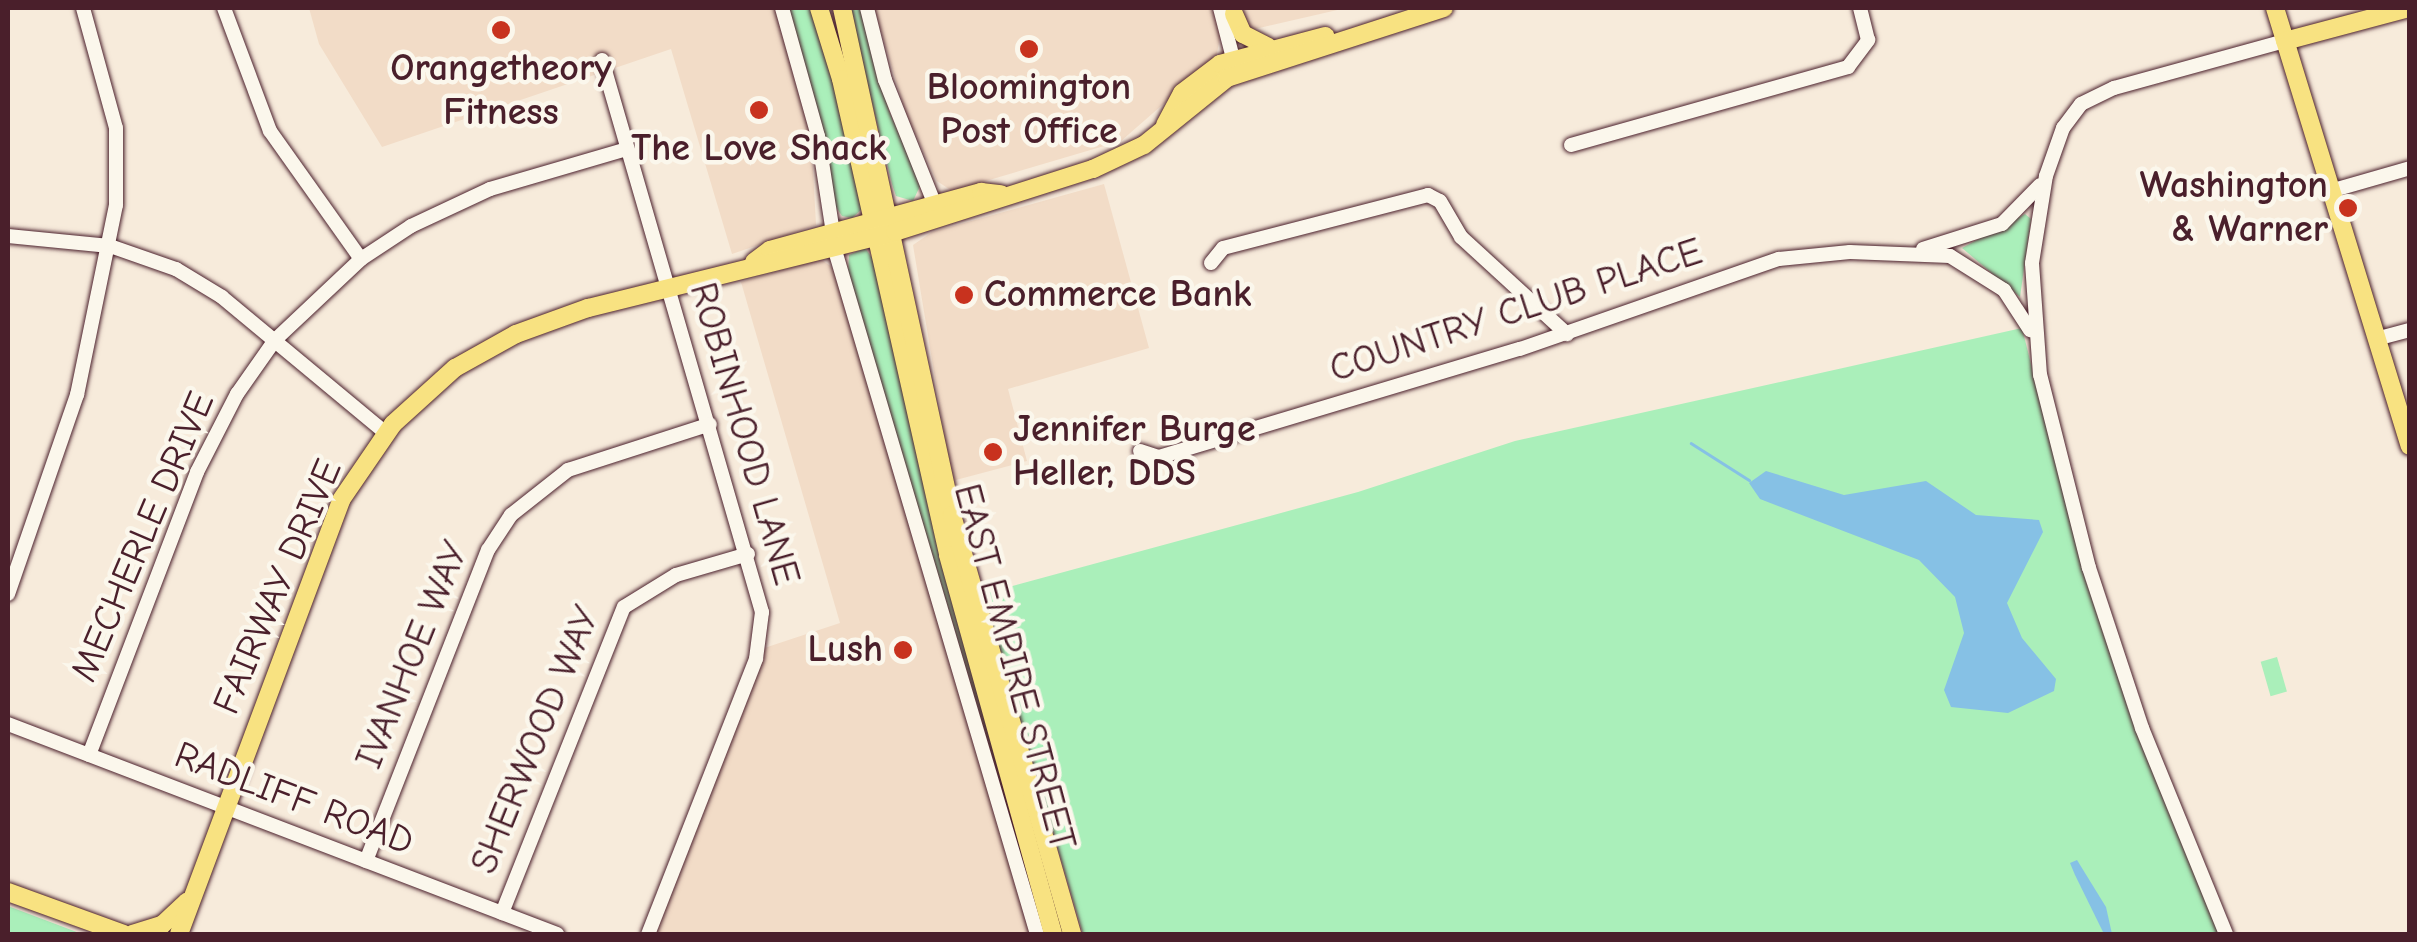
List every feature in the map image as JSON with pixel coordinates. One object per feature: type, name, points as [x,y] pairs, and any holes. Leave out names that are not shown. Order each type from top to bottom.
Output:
[{"type":"main road","name":"EAST EMPIRE STREET","points":[[820,8],[884,226],[964,565],[1072,934]]},
{"type":"main road","name":"EAST EMPIRE STREET","points":[[842,8],[948,555],[1053,934]]},
{"type":"main road","name":"FAIRWAY DRIVE","points":[[1240,64],[1444,8]]},
{"type":"main road","points":[[2275,8],[2410,446]]},
{"type":"main road","points":[[2284,41],[2408,8]]},
{"type":"main road","points":[[1229,10],[1243,34],[1268,47]]},
{"type":"main road","name":"FAIRWAY DRIVE","points":[[179,934],[223,807],[341,500],[386,433],[456,368],[516,334],[668,285],[754,262],[772,264],[833,240],[884,226],[985,206],[1001,194],[1103,165],[1164,128],[1182,92],[1268,47],[1360,30]]},
{"type":"main road","name":"FAIRWAY DRIVE","points":[[884,226],[981,192],[1001,194]]},
{"type":"main road","points":[[8,892],[128,934],[162,925],[192,898]]},
{"type":"street","points":[[8,594],[77,396],[110,246],[119,176],[116,128],[82,8]]},
{"type":"street","points":[[224,8],[270,131],[361,259]]},
{"type":"street","points":[[782,8],[818,136],[833,240],[1037,934]]},
{"type":"street","points":[[867,8],[885,80],[935,205]]},
{"type":"street","points":[[1571,145],[1848,68],[1868,40],[1860,8]]},
{"type":"street","points":[[1229,10],[1240,64]]},
{"type":"street","name":"COUNTRY CLUB PLACE","points":[[2036,350],[2032,264],[2046,176],[2063,128],[2081,104],[2114,88],[2284,41]]},
{"type":"street","name":"ROBINHOOD LANE","points":[[602,60],[762,612],[758,653],[648,934]]},
{"type":"street","name":"MECHERLE DRIVE","points":[[89,755],[197,472],[237,394],[275,340],[361,259],[460,201],[627,148]]},
{"type":"street","points":[[2330,191],[2410,168]]},
{"type":"street","name":"COUNTRY CLUB PLACE","points":[[1916,251],[2002,224],[2046,176]]},
{"type":"street","points":[[1212,263],[1223,248],[1428,194],[1440,201],[1461,237],[1567,334]]},
{"type":"street","points":[[8,236],[110,246],[204,285],[386,433]]},
{"type":"street","name":"COUNTRY CLUB PLACE","points":[[1140,451],[1159,457],[1567,334],[1779,258],[1916,251],[1962,260],[1990,277],[2016,304],[2036,350],[2120,666],[2226,934]]},
{"type":"street","points":[[2376,339],[2410,330]]},
{"type":"street","name":"IVANHOE WAY","points":[[366,861],[488,550],[512,515],[550,480],[583,463],[710,424]]},
{"type":"street","name":"SHERWOOD WAY","points":[[502,913],[624,607],[661,581],[748,554]]},
{"type":"street","name":"RADLIFF ROAD","points":[[8,724],[557,934]]},
{"type":"shaded area","points":[[309,8],[776,8],[811,133],[816,225],[732,254],[671,49],[382,147],[319,44]]},
{"type":"shaded area","points":[[874,8],[1346,8],[1220,37],[1216,58],[1121,141],[952,191],[937,181],[906,114]]},
{"type":"shaded area","points":[[1104,184],[1149,348],[1008,389],[1027,461],[952,481],[913,245],[932,232]]},
{"type":"shaded area","points":[[820,259],[832,267],[856,330],[1030,934],[644,934],[752,652],[840,623],[741,282]]},
{"type":"green space","points":[[789,8],[812,8],[836,87],[862,209],[852,218],[842,216],[834,204],[828,148]]},
{"type":"green space","points":[[849,8],[861,8],[889,111],[921,184],[913,201],[896,196],[892,184]]},
{"type":"green space","points":[[2025,214],[2031,219],[2020,297],[1962,248]]},
{"type":"green space","points":[[865,248],[875,262],[1046,934],[848,274],[849,255]]},
{"type":"green space","points":[[2022,328],[2055,460],[2221,934],[1083,934],[983,594],[1358,492],[1515,441]]},
{"type":"green space","points":[[2277,657],[2287,692],[2271,696],[2261,662]]},
{"type":"green space","points":[[8,906],[82,934],[8,934]]},
{"type":"water","points":[[1766,471],[1844,495],[1926,481],[1976,515],[2039,520],[2043,532],[2007,603],[2022,638],[2056,679],[2054,691],[2008,713],[1951,707],[1944,690],[1964,633],[1955,597],[1919,560],[1760,499],[1749,483]]},
{"type":"water","points":[[2077,860],[2106,907],[2112,934],[2104,934],[2075,875],[2070,863]]},
{"type":"waterway","points":[[1691,443],[1749,480]]},
{"type":"place","name":"Orangetheory Fitness","points":[[501,30]]},
{"type":"place","name":"Bloomington Post Office","points":[[1029,49]]},
{"type":"place","name":"The Love Shack","points":[[759,110]]},
{"type":"place","name":"Washington & Warner","points":[[2348,208]]},
{"type":"place","name":"Commerce Bank","points":[[964,295]]},
{"type":"place","name":"Jennifer Burge Heller, DDS","points":[[993,452]]},
{"type":"place","name":"Lush","points":[[903,650]]}]
